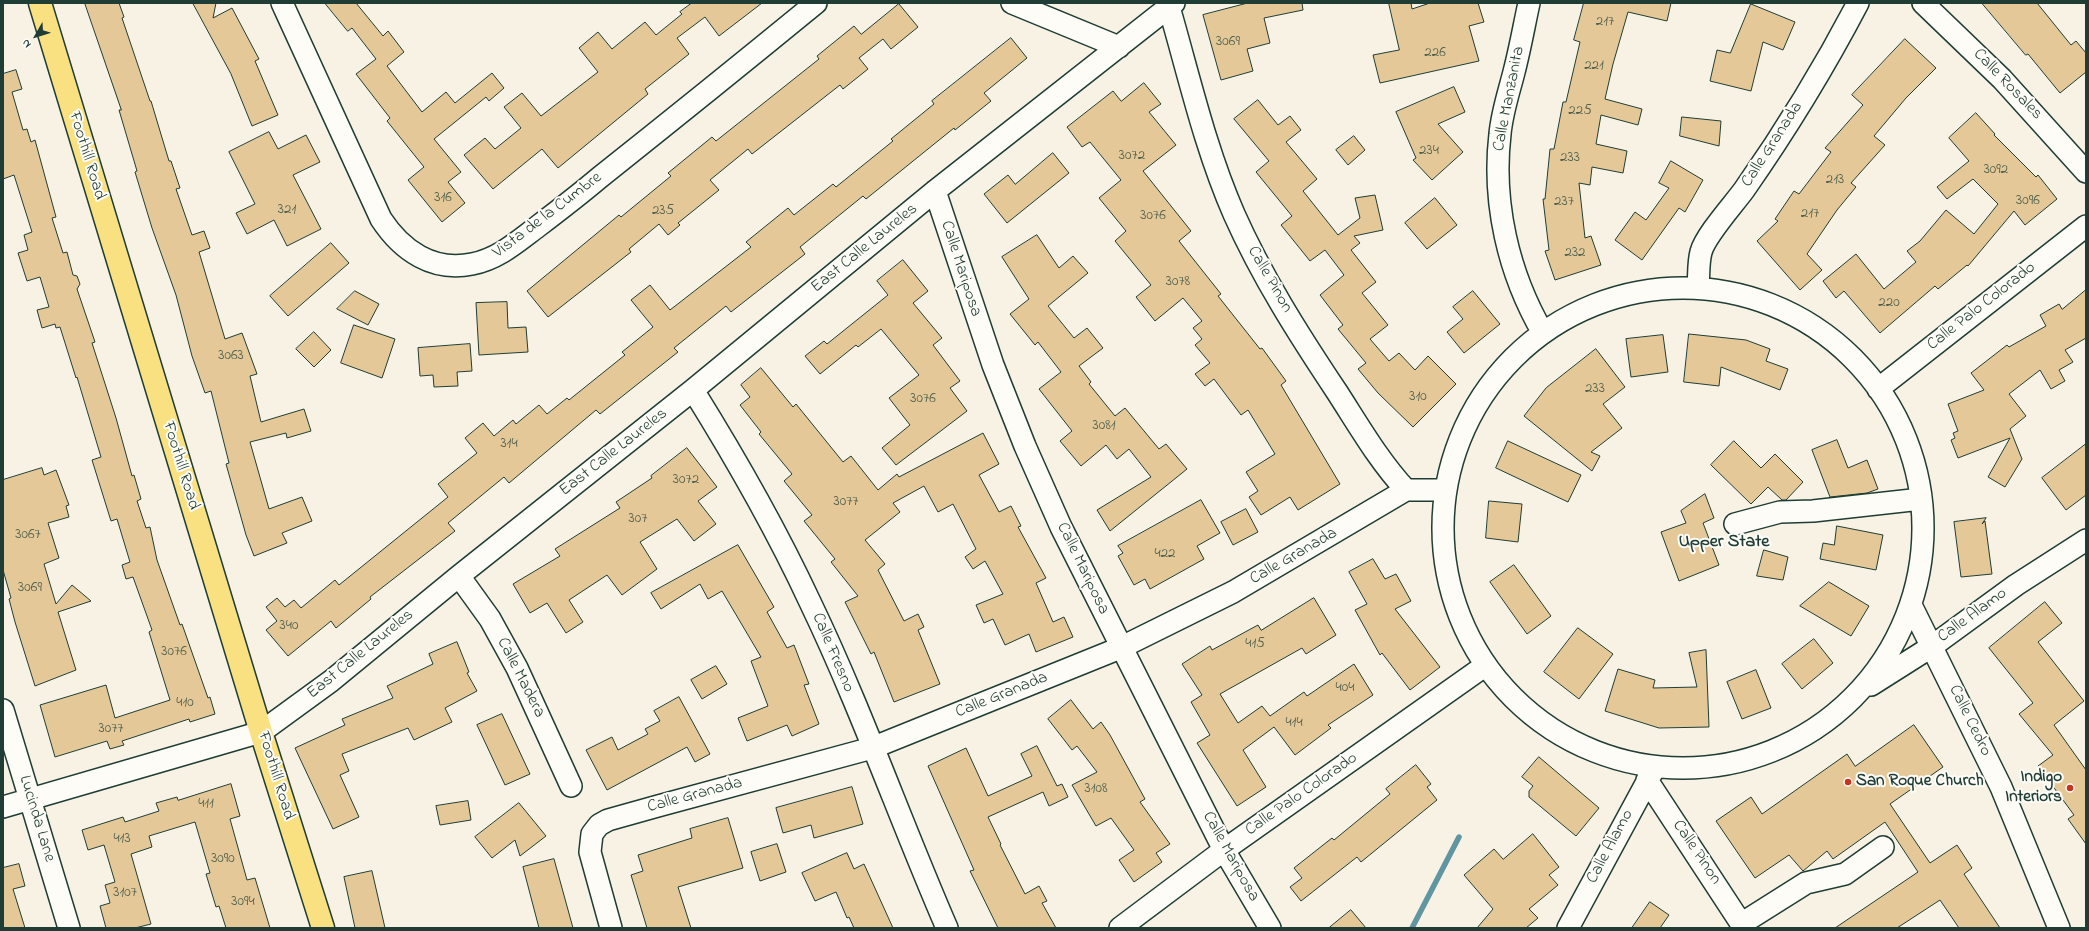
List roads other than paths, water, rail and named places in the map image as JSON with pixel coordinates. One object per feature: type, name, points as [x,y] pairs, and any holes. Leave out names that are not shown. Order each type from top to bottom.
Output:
[{"type":"main road","name":"Foothill Road","points":[[40,3],[261,732],[323,928]]},
{"type":"street","name":"Vista de la Cumbre","points":[[282,3],[381,219],[391,234],[409,250],[436,263],[454,266],[483,261],[505,251],[580,194],[816,3]]},
{"type":"street","points":[[1012,3],[1119,47]]},
{"type":"street","name":"Calle Manzanita","points":[[1529,3],[1500,133],[1498,165],[1500,208],[1506,242],[1516,275],[1533,316],[1543,333]]},
{"type":"street","name":"Calle Granada","points":[[1698,288],[1700,252],[1744,190],[1796,112],[1839,39],[1858,3]]},
{"type":"street","name":"Calle Rosales","points":[[1923,3],[2002,79],[2086,172]]},
{"type":"street","name":"East Calle Laureles","points":[[3,807],[261,732],[331,681],[459,576],[693,390],[935,191],[1172,5]]},
{"type":"street","name":"Calle Pinon","points":[[1172,5],[1212,158],[1234,213],[1254,257],[1323,371],[1389,472],[1406,490]]},
{"type":"street","name":"Calle Mariposa","points":[[935,191],[993,365],[1022,439],[1061,527],[1120,648],[1224,850],[1270,928]]},
{"type":"street","name":"Calle Palo Colorado","points":[[1878,388],[2086,226]]},
{"type":"street","points":[[1698,288],[1728,292],[1757,300],[1805,322],[1836,344],[1859,365],[1878,388],[1894,414],[1916,469],[1921,499],[1923,528],[1922,558],[1911,604],[1895,643],[1879,668],[1860,692],[1836,714],[1810,732],[1782,748],[1764,754],[1720,766],[1651,773],[1627,762],[1599,753],[1566,737],[1524,708],[1504,688],[1486,665],[1470,639],[1458,611],[1449,581],[1444,551],[1443,521],[1446,490],[1458,444],[1478,402],[1507,364],[1543,333],[1566,318],[1590,306],[1616,297],[1657,290],[1698,288]]},
{"type":"street","name":"Calle Fresno","points":[[693,390],[733,455],[774,528],[811,603],[947,928]]},
{"type":"street","points":[[1406,490],[1446,490]]},
{"type":"street","name":"Calle Granada","points":[[611,928],[590,852],[592,834],[598,825],[608,820],[872,748],[1120,648],[1233,592],[1406,490]]},
{"type":"street","points":[[1735,524],[1780,512],[1813,511],[1921,499]]},
{"type":"street","name":"Calle Alamo","points":[[1860,692],[1931,647],[2016,585],[2086,540]]},
{"type":"street","name":"Calle Madera","points":[[459,576],[490,619],[517,668],[571,786]]},
{"type":"street","name":"Calle Cedro","points":[[1911,604],[2001,787],[2059,928]]},
{"type":"street","name":"Calle Palo Colorado","points":[[1120,928],[1224,850],[1486,665]]},
{"type":"street","name":"Lucinda Lane","points":[[3,710],[69,928]]},
{"type":"street","name":"Calle Pinon","points":[[1651,773],[1742,926]]},
{"type":"street","name":"Calle Alamo","points":[[1568,928],[1651,773]]},
{"type":"street","points":[[1742,926],[1806,883],[1845,874],[1883,847]]},
{"type":"waterway","points":[[1412,928],[1459,837]]},
{"type":"place","name":"San Roque Church","points":[[1848,782]]},
{"type":"place","name":"Indigo Interiors","points":[[2070,788]]},
{"type":"district","name":"Upper State","points":[[1724,543]]}]
